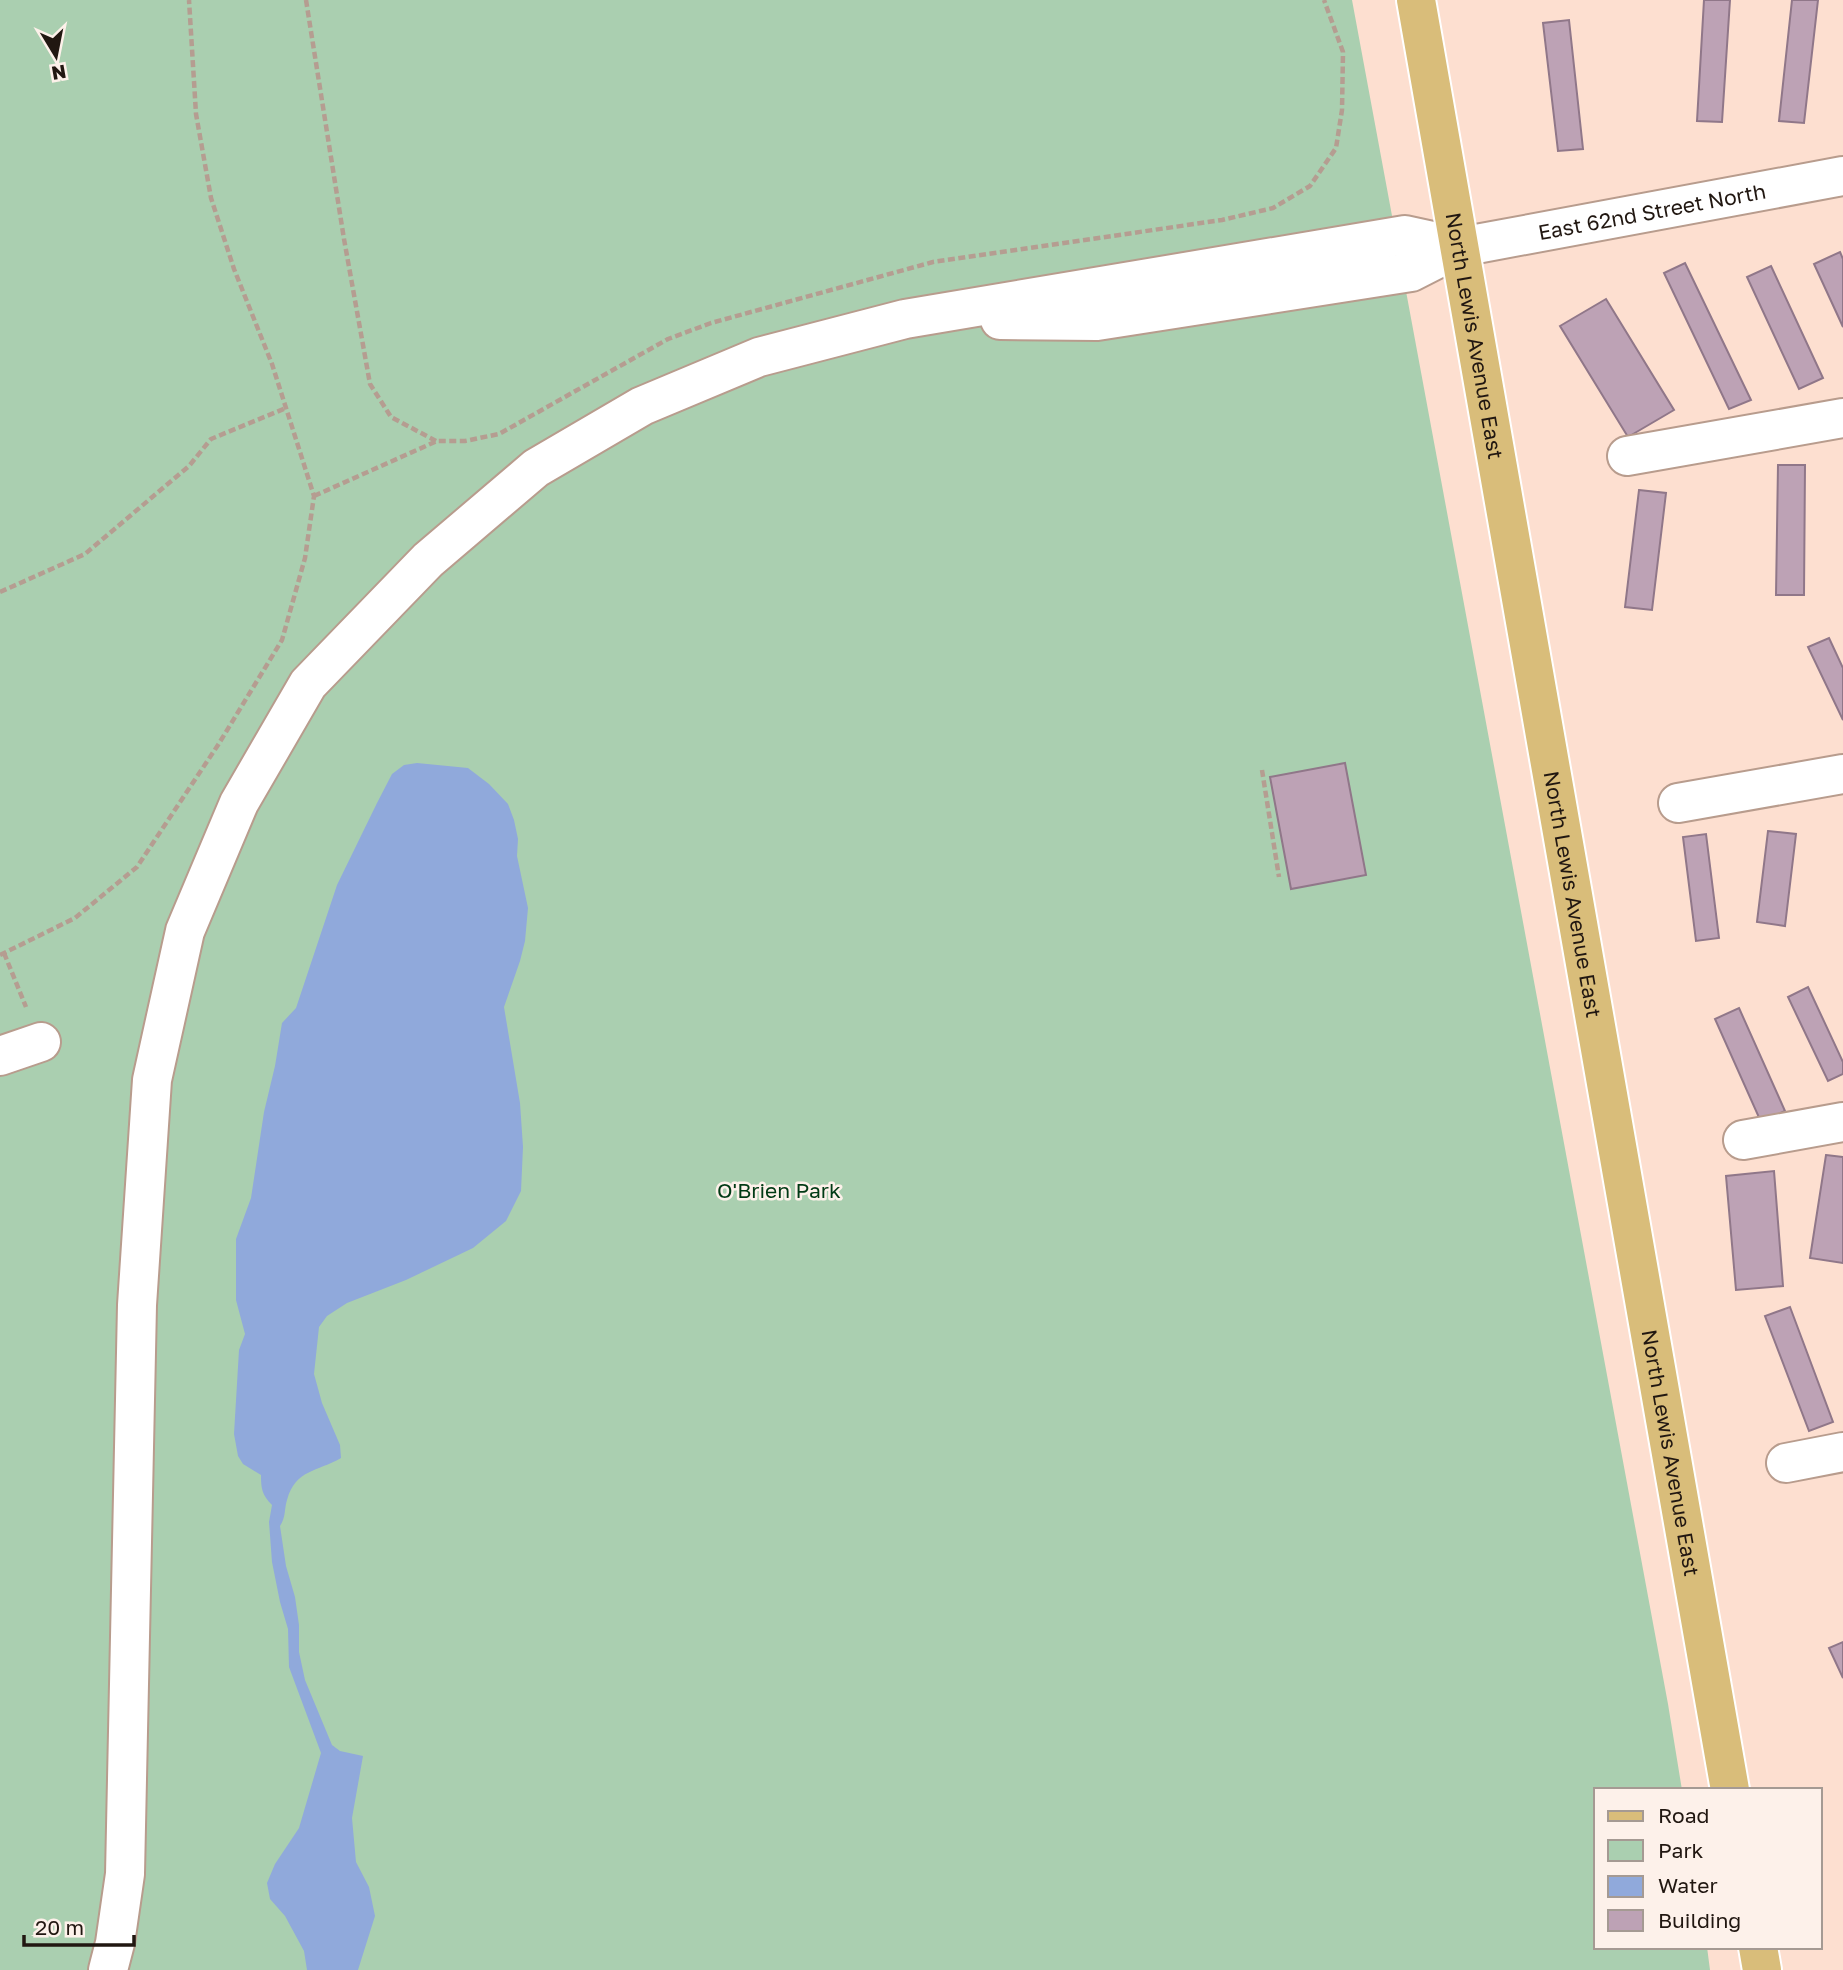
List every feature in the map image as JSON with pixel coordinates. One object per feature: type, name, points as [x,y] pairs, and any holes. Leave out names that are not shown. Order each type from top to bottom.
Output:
[{"type":"main road","name":"North Lewis Avenue East","points":[[1416,0],[1730,1788]]},
{"type":"main road","points":[[1758,1949],[1762,1970]]},
{"type":"street","name":"East 62nd Street North","points":[[108,1970],[115,1943],[125,1874],[136,1305],[152,1080],[185,931],[239,803],[309,684],[428,560],[536,468],[642,406],[759,357],[905,319],[1097,321],[1411,272],[1460,247],[1843,176]]},
{"type":"street","points":[[1627,456],[1843,418]]},
{"type":"street","points":[[1678,803],[1843,774]]},
{"type":"street","points":[[0,1056],[41,1042]]},
{"type":"street","points":[[1743,1140],[1843,1122]]},
{"type":"street","points":[[1786,1463],[1843,1452]]},
{"type":"path","points":[[41,1042],[2,954],[75,918],[137,867],[218,745],[282,640],[305,558],[314,496],[272,364],[234,269],[211,198],[196,114],[189,0]]},
{"type":"path","points":[[306,0],[370,384],[391,416],[437,441]]},
{"type":"path","points":[[314,496],[437,441],[465,441],[499,433],[668,339],[711,323],[933,262],[1222,220],[1273,208],[1310,186],[1336,148],[1342,110],[1343,51],[1324,0]]},
{"type":"path","points":[[0,593],[85,554],[189,466],[211,439],[285,408]]},
{"type":"path","points":[[1262,770],[1279,877]]},
{"type":"green space","name":"O'Brien Park","points":[[0,0],[1352,0],[1682,1788],[1594,1788],[1594,1949],[1707,1949],[1710,1970],[0,1970]]},
{"type":"water","points":[[417,763],[468,768],[489,784],[508,804],[514,820],[518,839],[517,856],[528,908],[525,941],[504,1007],[520,1103],[523,1147],[521,1191],[506,1221],[473,1248],[406,1280],[347,1303],[327,1316],[319,1327],[314,1374],[322,1403],[340,1445],[341,1458],[308,1473],[296,1482],[287,1500],[280,1526],[286,1566],[295,1597],[299,1652],[305,1680],[332,1745],[340,1751],[363,1756],[352,1818],[356,1862],[369,1887],[375,1916],[358,1970],[307,1970],[304,1951],[285,1916],[270,1899],[267,1883],[275,1864],[299,1828],[321,1753],[289,1667],[288,1629],[272,1562],[269,1522],[272,1505],[263,1492],[261,1475],[243,1464],[238,1456],[234,1434],[239,1350],[245,1334],[236,1300],[236,1239],[251,1198],[264,1112],[282,1023],[296,1008],[337,885],[392,774],[404,765]]},
{"type":"building","points":[[1704,0],[1730,0],[1722,122],[1697,121]]},
{"type":"building","points":[[1792,0],[1818,0],[1804,123],[1779,121]]},
{"type":"building","points":[[1569,20],[1583,149],[1558,151],[1543,23]]},
{"type":"building","points":[[1840,252],[1843,259],[1843,327],[1814,264]]},
{"type":"building","points":[[1685,263],[1751,400],[1729,409],[1664,273]]},
{"type":"building","points":[[1771,266],[1823,378],[1799,389],[1747,277]]},
{"type":"building","points":[[1606,299],[1674,410],[1628,437],[1560,326]]},
{"type":"building","points":[[1778,465],[1805,465],[1804,595],[1776,595]]},
{"type":"building","points":[[1639,490],[1666,493],[1652,610],[1625,607]]},
{"type":"building","points":[[1829,638],[1843,668],[1843,720],[1808,647]]},
{"type":"building","points":[[1345,763],[1366,875],[1291,889],[1270,777]]},
{"type":"building","points":[[1768,831],[1796,834],[1785,926],[1757,922]]},
{"type":"building","points":[[1706,834],[1719,938],[1696,941],[1683,837]]},
{"type":"building","points":[[1808,987],[1843,1062],[1843,1074],[1828,1081],[1788,997]]},
{"type":"building","points":[[1739,1008],[1785,1111],[1761,1122],[1715,1019]]},
{"type":"building","points":[[1826,1155],[1843,1157],[1843,1263],[1810,1258]]},
{"type":"building","points":[[1774,1171],[1783,1286],[1736,1290],[1726,1176]]},
{"type":"building","points":[[1790,1307],[1833,1422],[1809,1431],[1765,1316]]},
{"type":"building","points":[[1843,1642],[1843,1678],[1829,1648]]}]
